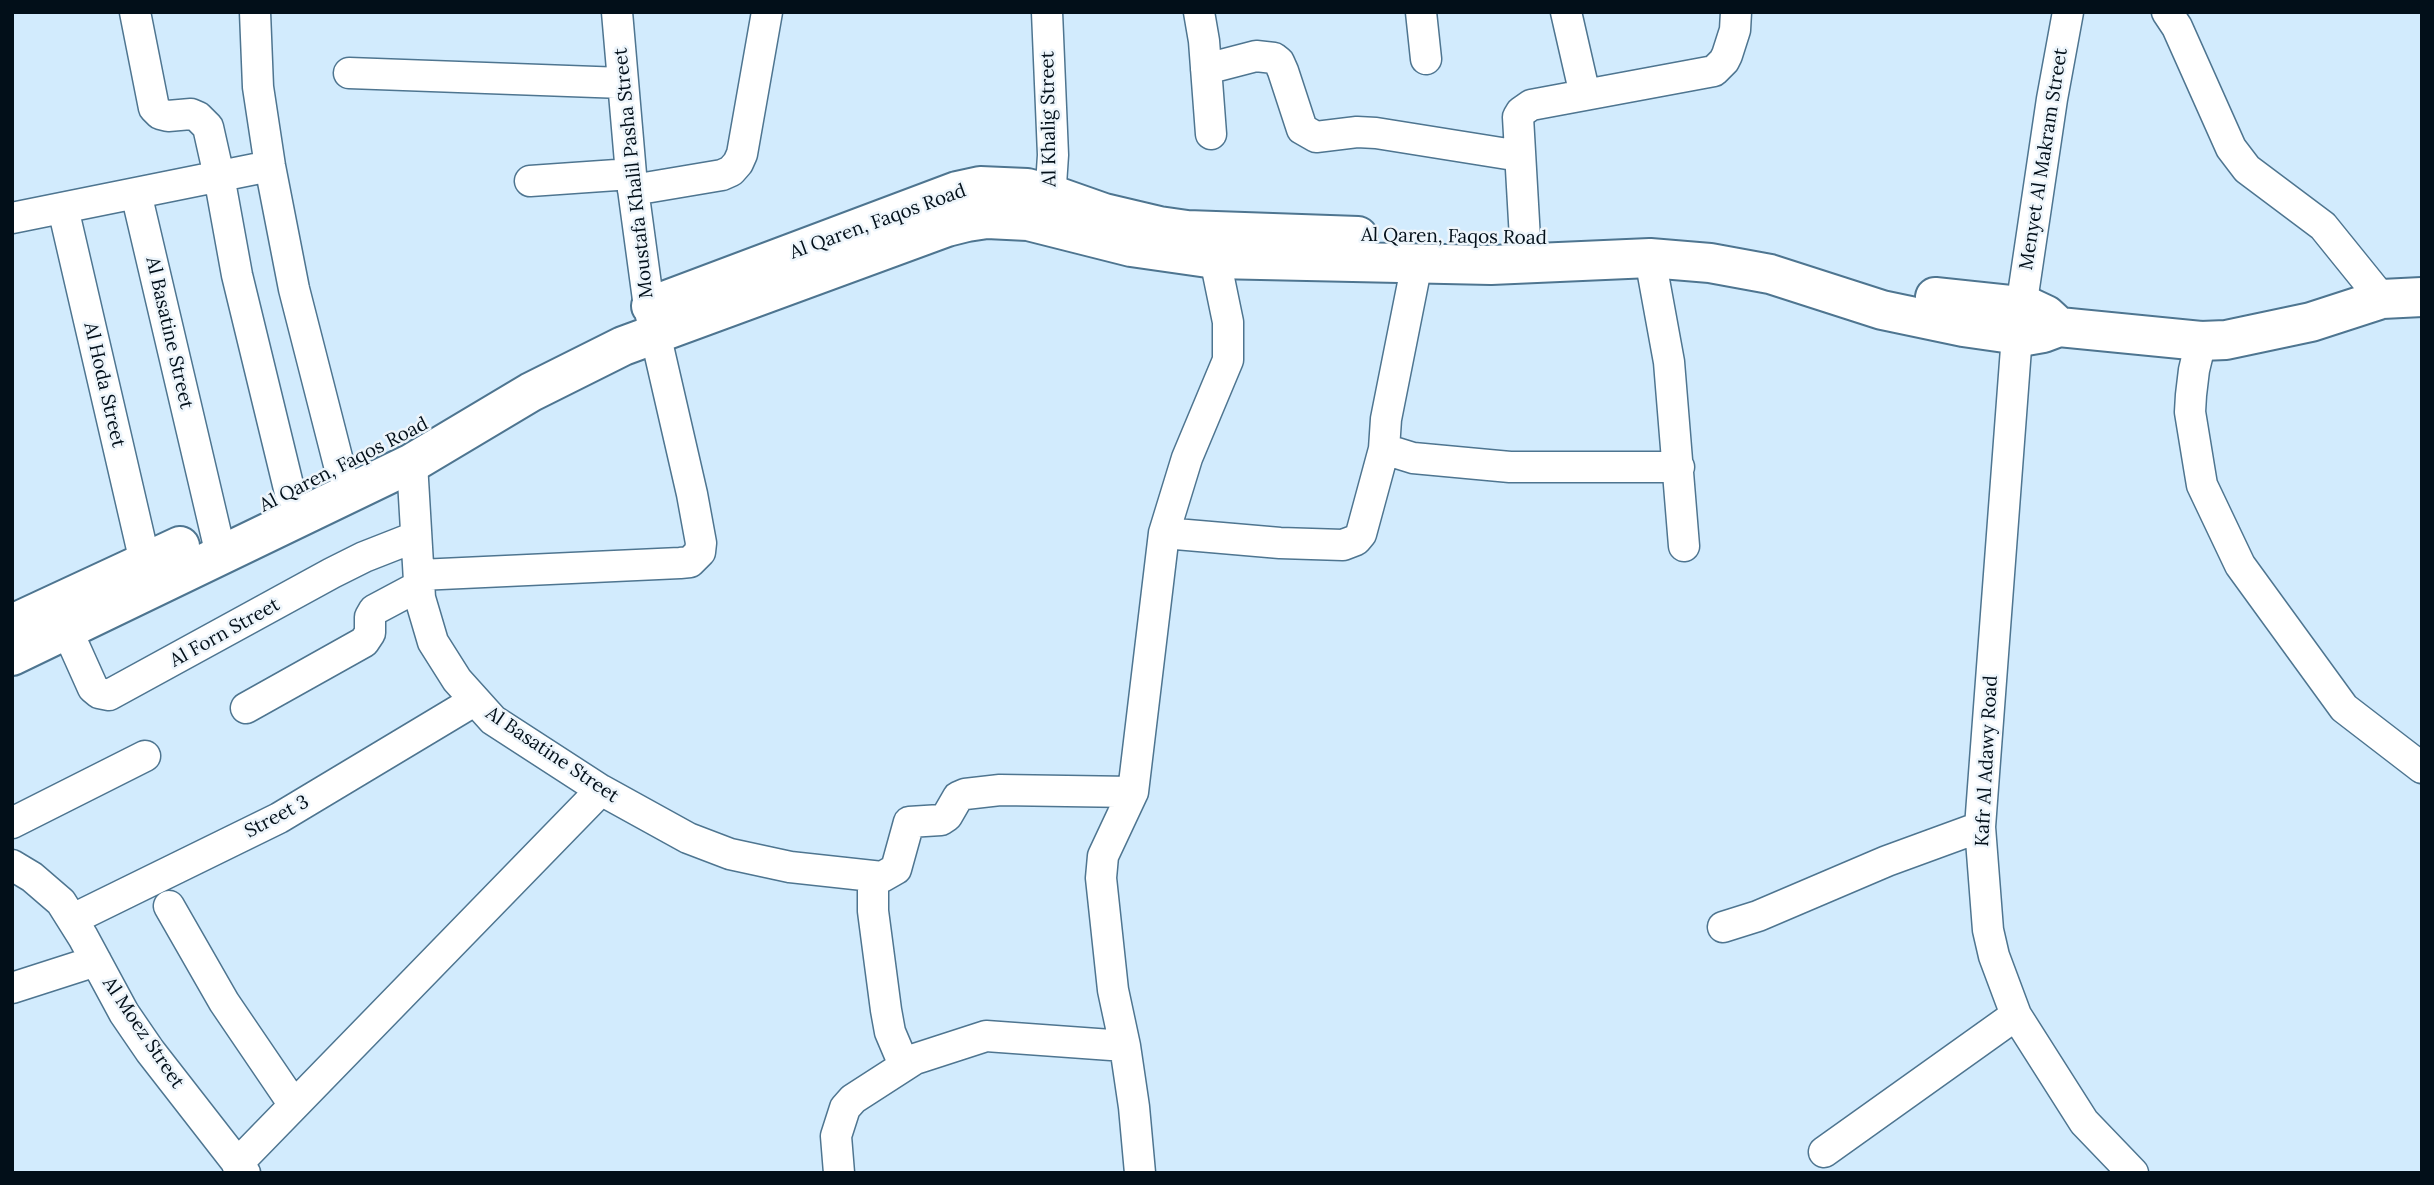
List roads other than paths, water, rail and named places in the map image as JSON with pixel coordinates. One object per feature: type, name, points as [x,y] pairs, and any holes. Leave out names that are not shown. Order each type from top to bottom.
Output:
[{"type":"main road","name":"Al Qaren, Faqos Road","points":[[12,656],[66,630],[218,542],[290,493],[402,440],[551,352],[967,222],[998,219],[1028,221],[1049,210],[1131,247],[1502,248],[1650,258],[1740,267],[1882,310],[1950,324],[2019,320]]},
{"type":"main road","name":"Al Qaren, Faqos Road","points":[[1348,249],[1416,263],[1502,248],[1647,236],[1720,242],[1803,259],[1862,280],[1914,294],[1967,302],[2019,320],[2035,335],[2059,327],[2201,341],[2226,340],[2284,329],[2382,299],[2422,297]]},
{"type":"main road","name":"Al Qaren, Faqos Road","points":[[12,624],[145,562],[218,542],[412,463],[652,320]]},
{"type":"street","points":[[135,12],[153,108],[168,117],[191,114],[204,121],[208,127],[237,275],[290,493]]},
{"type":"street","points":[[255,12],[258,87],[270,166],[294,289],[340,469]]},
{"type":"street","name":"Moustafa Khalil Pasha Street","points":[[419,581],[690,562],[700,552],[701,543],[692,494],[652,320],[632,182],[617,12]]},
{"type":"street","points":[[530,181],[632,182],[722,175],[731,171],[742,154],[767,12]]},
{"type":"street","name":"Al Khalig Street","points":[[1047,12],[1053,155],[1049,210]]},
{"type":"street","points":[[1199,12],[1211,134]]},
{"type":"street","points":[[1421,12],[1426,59]]},
{"type":"street","points":[[1566,12],[1585,95]]},
{"type":"street","points":[[1502,248],[1520,156],[1518,117],[1525,107],[1714,71],[1727,55],[1735,30],[1736,12]]},
{"type":"street","name":"Menyet Al Makram Street","points":[[2019,320],[2052,99],[2068,12]]},
{"type":"street","points":[[2167,12],[2177,27],[2231,148],[2247,169],[2322,226],[2382,299]]},
{"type":"street","points":[[1206,69],[1256,56],[1274,58],[1283,71],[1302,129],[1316,137],[1357,132],[1376,133],[1520,156]]},
{"type":"street","points":[[349,73],[623,83]]},
{"type":"street","points":[[12,218],[270,166]]},
{"type":"street","name":"Al Basatine Street","points":[[136,193],[218,542]]},
{"type":"street","name":"Al Hoda Street","points":[[63,208],[145,562]]},
{"type":"street","points":[[1140,1173],[1125,1046],[1113,990],[1101,878],[1106,848],[1133,792],[1164,533],[1187,458],[1228,360],[1228,321],[1215,246]]},
{"type":"street","points":[[1650,258],[1669,362],[1684,546]]},
{"type":"street","points":[[1164,533],[1280,543],[1350,543],[1361,534],[1384,449],[1385,419],[1416,263]]},
{"type":"street","name":"Kafr Al Adawy Road","points":[[2019,320],[1980,827],[1988,930],[1994,956],[2016,1015],[2084,1122],[2133,1173]]},
{"type":"street","points":[[2201,341],[2194,370],[2190,412],[2202,485],[2240,565],[2344,708],[2422,768]]},
{"type":"street","points":[[1384,449],[1412,458],[1510,467],[1679,467]]},
{"type":"street","name":"Al Basatine Street","points":[[412,463],[415,537],[425,620],[444,662],[474,701],[493,720],[601,790],[688,838],[719,850],[790,867],[873,878]]},
{"type":"street","name":"Al Forn Street","points":[[66,630],[93,688],[99,693],[109,695],[332,573],[415,537]]},
{"type":"street","points":[[246,708],[364,642],[370,633],[370,617],[374,610],[419,581]]},
{"type":"street","name":"Street 3","points":[[73,919],[279,818],[474,701]]},
{"type":"street","points":[[12,823],[145,756]]},
{"type":"street","points":[[241,1168],[294,1105],[601,790]]},
{"type":"street","points":[[904,1065],[890,1032],[873,911],[873,878],[882,877],[896,869],[909,822],[940,820],[947,816],[958,797],[965,794],[1012,790],[1133,792]]},
{"type":"street","points":[[1723,927],[1758,916],[1887,860],[1980,827]]},
{"type":"street","name":"Al Moez Street","points":[[19,875],[61,902],[124,1013],[150,1051],[241,1168]]},
{"type":"street","points":[[169,906],[224,1002],[294,1105]]},
{"type":"street","points":[[12,988],[96,961]]},
{"type":"street","points":[[1824,1152],[2016,1015]]},
{"type":"street","points":[[839,1173],[836,1136],[845,1108],[853,1099],[915,1059],[986,1036],[1125,1046]]}]
